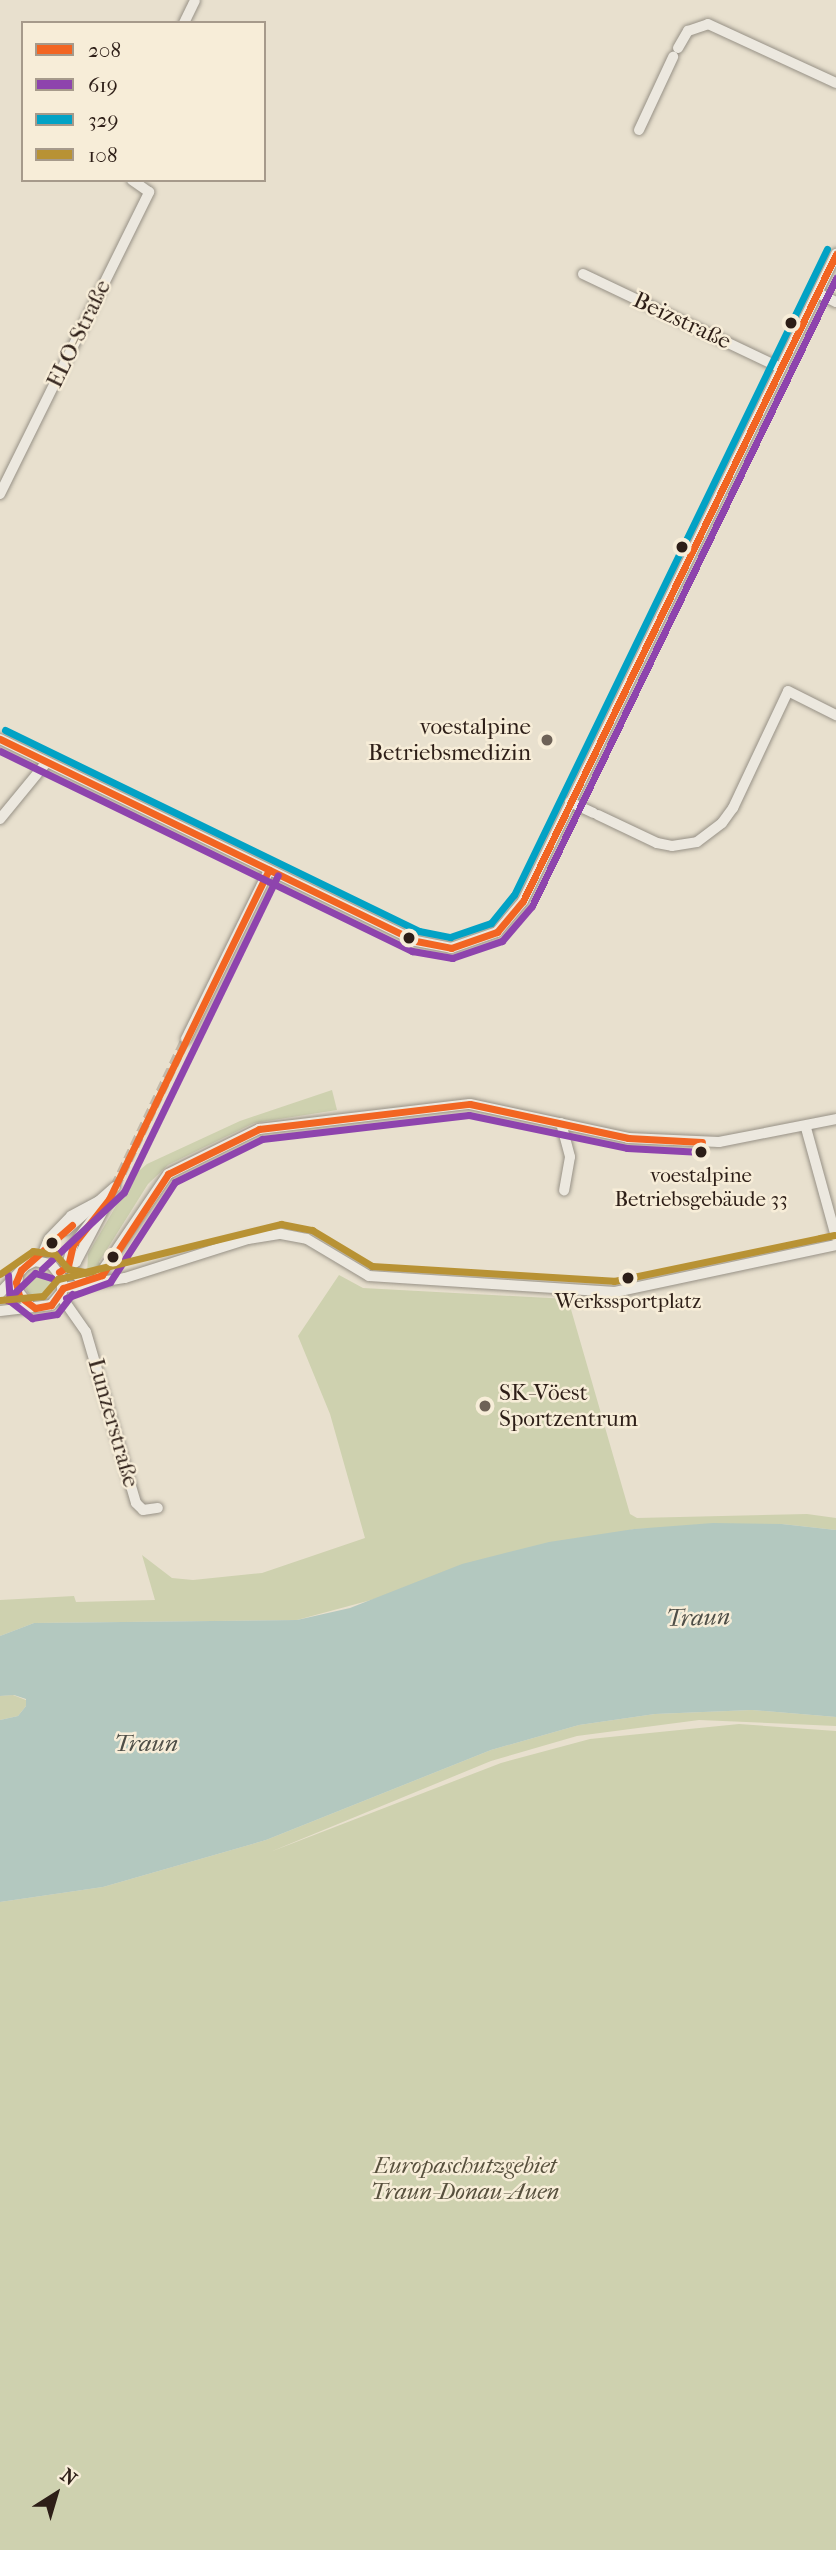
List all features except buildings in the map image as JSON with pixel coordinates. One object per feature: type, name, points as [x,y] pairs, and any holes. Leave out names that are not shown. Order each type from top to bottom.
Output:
[{"type":"street","points":[[185,21],[195,0]]},
{"type":"street","points":[[639,130],[688,31],[708,24],[836,83]]},
{"type":"street","name":"ELO-Straße","points":[[0,494],[149,192],[135,182]]},
{"type":"street","points":[[0,739],[415,941],[441,948],[463,947],[497,932],[515,913],[836,254]]},
{"type":"street","name":"Beizstraße","points":[[583,274],[781,368]]},
{"type":"street","points":[[818,293],[836,302]]},
{"type":"street","points":[[570,802],[657,843],[672,846],[697,842],[722,823],[733,808],[788,691],[836,715]]},
{"type":"street","points":[[0,819],[46,763]]},
{"type":"street","points":[[186,1039],[269,870]]},
{"type":"street","points":[[96,1280],[168,1174],[254,1131],[450,1105],[485,1105],[628,1138],[687,1142],[751,1139],[836,1119]]},
{"type":"street","points":[[561,1123],[570,1157],[564,1190]]},
{"type":"street","points":[[806,1128],[836,1237]]},
{"type":"street","points":[[0,1293],[63,1232],[105,1200]]},
{"type":"street","points":[[63,1284],[66,1260],[75,1242],[105,1200]]},
{"type":"street","points":[[44,1251],[49,1239],[71,1216],[105,1200]]},
{"type":"street","points":[[51,1305],[76,1262],[105,1200]]},
{"type":"street","points":[[63,1284],[80,1285],[96,1280],[125,1278],[248,1239],[282,1234],[307,1239],[369,1276],[615,1292],[836,1245]]},
{"type":"street","points":[[35,1261],[51,1264],[63,1284]]},
{"type":"street","points":[[18,1275],[19,1296],[30,1306]]},
{"type":"street","points":[[63,1284],[80,1285]]},
{"type":"street","name":"Lunzerstraße","points":[[63,1284],[79,1320],[136,1503],[143,1510],[158,1508]]},
{"type":"street","points":[[0,1311],[51,1305],[79,1320]]},
{"type":"green space","points":[[332,1090],[337,1110],[254,1123],[168,1165],[148,1184],[99,1262],[102,1266],[87,1276],[88,1254],[134,1175],[147,1164],[240,1121]]},
{"type":"green space","points":[[39,1270],[49,1274],[53,1284],[49,1294],[39,1298],[29,1294],[25,1284],[29,1274]]},
{"type":"green space","points":[[339,1275],[363,1288],[568,1299],[630,1514],[637,1518],[807,1514],[836,1518],[836,1530],[782,1524],[634,1529],[297,1620],[34,1623],[0,1636],[0,1600],[74,1596],[76,1602],[155,1600],[142,1555],[172,1578],[193,1580],[262,1573],[365,1538],[330,1414],[298,1336]]},
{"type":"green space","points":[[13,1695],[26,1700],[26,1706],[18,1716],[0,1720],[0,1696]]},
{"type":"green space","name":"Europaschutzgebiet Traun-Donau-Auen","points":[[752,1710],[836,1717],[836,1726],[699,1720],[577,1736],[491,1761],[270,1852],[501,1763],[590,1739],[739,1724],[836,1731],[836,2550],[0,2550],[0,1902],[103,1887],[266,1840],[491,1750],[579,1725],[655,1714]]},
{"type":"water","name":"Traun","points":[[713,1523],[782,1524],[836,1530],[836,1717],[752,1710],[655,1714],[579,1725],[491,1750],[266,1840],[103,1887],[0,1902],[0,1720],[18,1716],[26,1706],[26,1699],[14,1695],[0,1696],[0,1636],[34,1623],[297,1620],[350,1608],[462,1564],[549,1542],[634,1529]]},
{"type":"tunnel","points":[[115,1187],[186,1039]]},
{"type":"transit line","name":"329","points":[[5,730],[419,931],[450,937],[491,923],[514,895],[827,249]]},
{"type":"transit line","name":"208","points":[[0,739],[416,941],[451,948],[497,932],[523,901],[836,254]]},
{"type":"transit line","name":"619","points":[[0,751],[412,951],[452,958],[502,941],[532,906],[836,278]]},
{"type":"transit line","name":"208","points":[[59,1272],[68,1266],[73,1245],[109,1199],[269,870]]},
{"type":"transit line","name":"619","points":[[42,1269],[124,1192],[278,875]]},
{"type":"transit line","name":"208","points":[[63,1288],[102,1275],[168,1174],[259,1129],[470,1104],[628,1138],[702,1142]]},
{"type":"transit line","name":"619","points":[[66,1298],[110,1282],[175,1182],[262,1139],[469,1115],[627,1148],[701,1152]]},
{"type":"transit line","name":"108","points":[[0,1274],[33,1251],[55,1254],[68,1269],[85,1272],[281,1224],[312,1230],[372,1266],[614,1281],[834,1235]]},
{"type":"transit line","name":"208","points":[[63,1288],[51,1305],[35,1308],[19,1296],[16,1282],[21,1270],[72,1225]]},
{"type":"transit line","name":"108","points":[[0,1300],[43,1296],[58,1279],[93,1271]]},
{"type":"transit line","name":"619","points":[[7,1300],[35,1273],[51,1278]]},
{"type":"transit line","name":"619","points":[[8,1275],[10,1301],[32,1318],[57,1314],[72,1294]]},
{"type":"place","name":"voestalpine Betriebsmedizin","points":[[547,740]]},
{"type":"place","name":"voestalpine Betriebsgebäude 33","points":[[701,1152]]},
{"type":"place","name":"Werkssportplatz","points":[[628,1278]]},
{"type":"place","name":"SK-Vöest Sportzentrum","points":[[485,1406]]}]
